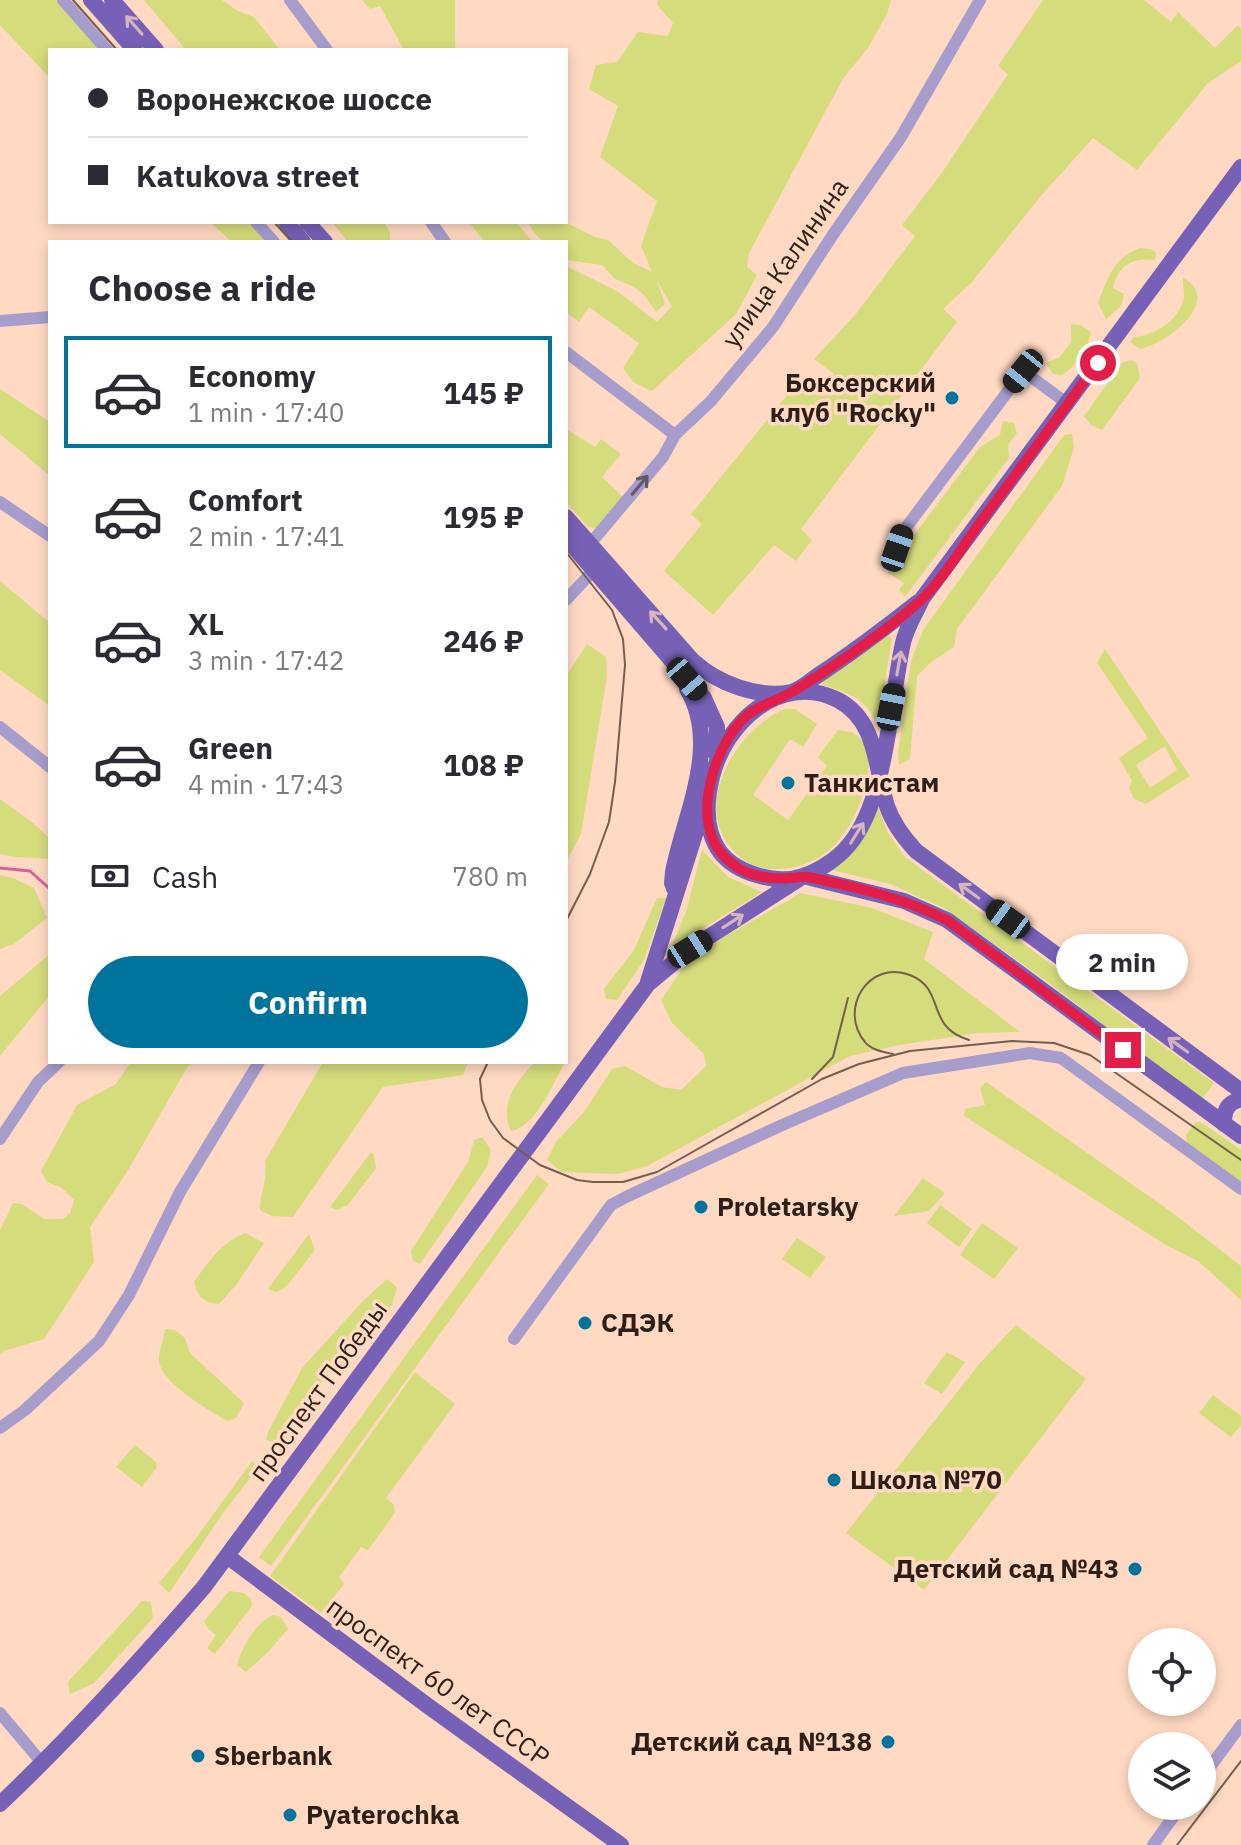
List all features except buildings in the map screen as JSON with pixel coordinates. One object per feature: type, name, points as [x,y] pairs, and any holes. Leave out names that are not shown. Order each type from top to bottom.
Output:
[{"type":"main road","points":[[91,0],[133,48]]},
{"type":"main road","points":[[112,0],[154,48]]},
{"type":"main road","points":[[648,984],[690,949],[839,854],[859,832],[874,797],[904,639],[922,599],[1241,167]]},
{"type":"main road","points":[[288,224],[301,240]]},
{"type":"main road","points":[[309,224],[323,240]]},
{"type":"main road","points":[[568,518],[595,538],[702,669],[738,687],[824,695],[850,708],[868,732],[891,814],[904,839],[916,851],[1241,1091]]},
{"type":"main road","points":[[568,540],[704,698],[714,716],[718,738],[706,799],[648,984]]},
{"type":"main road","points":[[713,771],[742,720],[771,700],[793,692],[852,653],[922,599]]},
{"type":"main road","points":[[653,640],[654,651],[687,690],[701,722],[702,750],[673,872],[672,883],[676,893]]},
{"type":"main road","points":[[706,799],[712,837],[720,852],[733,865],[747,872],[778,879],[803,876],[904,901],[947,920],[1241,1136]]},
{"type":"main road","name":"проспект Победы","points":[[0,1804],[43,1764],[131,1671],[227,1556],[648,984]]},
{"type":"main road","points":[[1224,1124],[1224,1112],[1229,1103],[1241,1099]]},
{"type":"main road","name":"проспект 60 лет СССР","points":[[227,1556],[438,1714],[621,1845]]},
{"type":"street","points":[[63,0],[105,48]]},
{"type":"street","points":[[290,0],[326,48]]},
{"type":"street","name":"улица Калинина","points":[[595,538],[663,457],[675,435],[711,401],[773,327],[901,137],[980,0]]},
{"type":"street","points":[[258,224],[272,240]]},
{"type":"street","points":[[0,321],[48,317]]},
{"type":"street","points":[[568,354],[675,435]]},
{"type":"street","points":[[899,558],[897,548],[902,533],[1023,371],[1068,404]]},
{"type":"street","points":[[0,502],[48,535]]},
{"type":"street","points":[[568,598],[594,570]]},
{"type":"street","points":[[0,727],[48,765]]},
{"type":"street","points":[[514,1339],[611,1205],[903,1073],[1030,1053],[1061,1058],[1241,1189]]},
{"type":"street","points":[[0,1139],[38,1082],[57,1064]]},
{"type":"street","points":[[0,1428],[25,1410],[99,1341],[129,1295],[180,1192],[258,1064]]},
{"type":"street","points":[[0,1713],[43,1764]]},
{"type":"street","points":[[1216,1759],[1241,1725]]},
{"type":"street","points":[[1153,1845],[1171,1820]]},
{"type":"green space","points":[[0,0],[56,0],[98,48],[48,48],[48,76],[0,25]]},
{"type":"green space","points":[[144,0],[222,0],[254,17],[278,48],[184,48]]},
{"type":"green space","points":[[362,0],[455,0],[455,48],[403,48],[380,6],[370,9]]},
{"type":"green space","points":[[658,0],[891,0],[887,14],[868,48],[844,77],[749,253],[747,267],[757,275],[736,314],[652,391],[633,382],[623,368],[639,343],[589,307],[579,322],[568,314],[568,267],[617,291],[657,322],[672,306],[657,281],[665,304],[656,312],[644,295],[615,279],[602,265],[568,260],[568,240],[542,240],[529,224],[568,224],[608,240],[633,263],[652,272],[641,246],[657,201],[600,157],[618,106],[589,89],[596,65],[617,62],[638,32],[668,36],[673,23],[657,5]]},
{"type":"green space","points":[[1043,0],[1144,0],[1171,22],[1178,12],[1215,48],[1238,25],[1241,29],[1241,61],[1208,83],[1137,170],[1093,138],[1040,197],[971,283],[943,309],[957,322],[801,529],[812,540],[796,561],[774,545],[713,615],[664,571],[702,524],[691,514],[801,378],[819,391],[834,374],[814,359],[855,315],[915,236],[902,225],[941,174],[1008,74],[998,66]]},
{"type":"green space","points":[[212,224],[253,224],[265,240],[230,240]]},
{"type":"green space","points":[[334,224],[385,224],[390,232],[390,240],[346,240]]},
{"type":"green space","points":[[471,224],[518,224],[531,240],[483,240]]},
{"type":"green space","points":[[1140,248],[1156,253],[1155,260],[1133,261],[1123,268],[1113,288],[1124,294],[1121,306],[1106,319],[1098,303],[1109,277],[1123,257]]},
{"type":"green space","points":[[1183,278],[1194,287],[1198,298],[1187,320],[1176,331],[1151,346],[1140,349],[1130,342],[1134,337],[1158,330],[1177,314],[1184,298]]},
{"type":"green space","points":[[1071,324],[1080,325],[1091,332],[1089,338],[1072,367],[1062,375],[1053,374],[1046,363],[1060,357],[1071,342]]},
{"type":"green space","points":[[1130,360],[1137,363],[1140,378],[1102,430],[1091,425],[1084,416],[1122,363]]},
{"type":"green space","points":[[0,389],[48,421],[48,474],[0,434]]},
{"type":"green space","points":[[1003,421],[1014,423],[1017,433],[1008,445],[1009,458],[905,597],[899,590],[904,583],[888,570],[980,447],[1000,435]]},
{"type":"green space","points":[[568,430],[595,447],[601,439],[621,454],[602,477],[624,498],[596,528],[588,527],[568,504]]},
{"type":"green space","points":[[1072,434],[1074,447],[1062,486],[957,629],[954,647],[917,676],[910,759],[899,765],[911,661],[923,630],[1064,435]]},
{"type":"green space","points":[[0,581],[48,621],[48,705],[0,670]]},
{"type":"green space","points":[[889,635],[892,639],[879,716],[875,720],[860,701],[823,685],[823,682]]},
{"type":"green space","points":[[587,644],[606,657],[607,676],[581,834],[568,858],[568,673]]},
{"type":"green space","points":[[1105,649],[1190,776],[1146,804],[1134,799],[1129,788],[1132,781],[1119,758],[1148,738],[1097,663]],"holes":[[[1165,746],[1177,770],[1150,788],[1136,765]]]},
{"type":"green space","points":[[785,709],[795,709],[817,724],[803,747],[790,739],[753,795],[788,820],[827,766],[818,757],[838,730],[853,733],[864,743],[868,771],[860,803],[833,847],[801,865],[767,869],[748,862],[728,844],[719,826],[719,786],[727,766],[752,731]]},
{"type":"green space","points":[[0,799],[48,837],[48,859],[0,854]]},
{"type":"green space","points":[[876,802],[887,831],[905,857],[1214,1083],[1202,1099],[944,908],[890,884],[824,868]]},
{"type":"green space","points":[[702,850],[728,877],[762,892],[692,935],[668,954],[686,912]]},
{"type":"green space","points":[[0,875],[34,888],[47,918],[14,944],[0,949]]},
{"type":"green space","points":[[801,893],[872,908],[933,932],[924,959],[1020,1032],[978,1033],[850,1056],[647,1166],[618,1174],[562,1172],[547,1160],[556,1142],[584,1112],[612,1069],[625,1066],[662,1087],[681,1090],[706,1066],[704,1054],[672,1023],[661,1000],[685,965],[724,937]]},
{"type":"green space","points":[[657,898],[666,898],[644,960],[617,1000],[606,999],[604,989],[634,950]]},
{"type":"green space","points":[[48,956],[48,997],[0,1056],[0,996]]},
{"type":"green space","points":[[130,1064],[192,1064],[90,1227],[94,1262],[44,1339],[0,1355],[0,1230],[13,1203],[22,1204],[44,1219],[63,1219],[70,1213],[74,1200],[62,1188],[47,1182],[41,1171],[77,1105],[116,1084]]},
{"type":"green space","points":[[322,1064],[467,1064],[463,1075],[383,1087],[293,1217],[272,1216],[260,1210],[265,1161]]},
{"type":"green space","points":[[533,1064],[564,1064],[536,1113],[520,1128],[511,1131],[508,1102]]},
{"type":"green space","points":[[986,1082],[1170,1211],[1241,1266],[1241,1300],[1198,1261],[1166,1245],[964,1116],[965,1109],[985,1105],[980,1088]]},
{"type":"green space","points":[[1196,1122],[1201,1122],[1241,1150],[1241,1182],[1187,1144],[1186,1135]]},
{"type":"green space","points":[[482,1137],[491,1150],[487,1167],[420,1264],[413,1261],[411,1251],[468,1162],[474,1140]]},
{"type":"green space","points":[[371,1152],[376,1168],[348,1205],[337,1210],[330,1207]]},
{"type":"green space","points":[[537,1175],[549,1184],[271,1566],[259,1557]]},
{"type":"green space","points":[[923,1178],[945,1193],[929,1211],[894,1216]]},
{"type":"green space","points":[[940,1205],[972,1229],[959,1247],[927,1223]]},
{"type":"green space","points":[[982,1223],[1018,1248],[994,1279],[960,1255]]},
{"type":"green space","points":[[245,1233],[264,1243],[236,1285],[219,1304],[205,1300],[199,1295],[194,1282],[222,1247]]},
{"type":"green space","points":[[309,1234],[315,1250],[286,1287],[276,1292],[268,1289]]},
{"type":"green space","points":[[797,1238],[826,1257],[810,1278],[782,1259]]},
{"type":"green space","points":[[387,1279],[397,1287],[392,1305],[326,1375],[286,1439],[276,1443],[266,1439],[302,1368]]},
{"type":"green space","points":[[1016,1325],[1086,1379],[924,1590],[846,1533],[980,1363]]},
{"type":"green space","points":[[165,1329],[175,1330],[185,1338],[190,1353],[244,1403],[236,1418],[227,1421],[187,1395],[168,1378],[159,1361]]},
{"type":"green space","points":[[947,1352],[965,1362],[942,1394],[924,1383]]},
{"type":"green space","points":[[415,1372],[455,1404],[386,1498],[394,1505],[395,1513],[368,1550],[361,1547],[339,1577],[344,1584],[321,1613],[270,1576]]},
{"type":"green space","points":[[1213,1395],[1241,1416],[1241,1425],[1231,1437],[1199,1413]]},
{"type":"green space","points":[[135,1445],[156,1462],[157,1467],[142,1487],[116,1467]]},
{"type":"green space","points":[[252,1461],[259,1467],[223,1513],[169,1593],[159,1583]]},
{"type":"green space","points":[[229,1591],[244,1593],[251,1599],[252,1606],[215,1654],[207,1648],[216,1635],[204,1621]]},
{"type":"green space","points":[[142,1601],[151,1602],[153,1618],[94,1683],[70,1694],[68,1682]]},
{"type":"green space","points":[[272,1615],[281,1617],[288,1629],[246,1672],[237,1665],[242,1651],[255,1630]]},
{"type":"waterway","points":[[0,868],[30,871],[48,887]]},
{"type":"tram line","points":[[73,0],[115,48]]},
{"type":"tram line","points":[[276,224],[290,240]]},
{"type":"tram line","points":[[568,555],[612,610],[623,639],[625,665],[609,822],[590,874],[568,917]]},
{"type":"tram line","points":[[893,1054],[868,1045],[857,1029],[855,1016],[856,1003],[862,990],[881,974],[895,972],[910,975],[921,982],[933,998],[946,1026],[969,1040]]},
{"type":"tram line","points":[[812,1079],[833,1057],[848,998]]},
{"type":"tram line","points":[[487,1064],[480,1079],[482,1100],[490,1120],[503,1138],[540,1165],[577,1180],[623,1182],[657,1172],[822,1079],[859,1064],[910,1051],[1012,1041],[1054,1043],[1090,1055],[1241,1160]]},
{"type":"tram line","points":[[1177,1845],[1241,1761]]},
{"type":"place","name":"Боксерский клуб \"Rocky\"","points":[[952,398]]},
{"type":"place","name":"Танкистам","points":[[788,783]]},
{"type":"place","name":"Proletarsky","points":[[701,1207]]},
{"type":"place","name":"СДЭК","points":[[585,1323]]},
{"type":"place","name":"Школа №70","points":[[834,1480]]},
{"type":"place","name":"Детский сад №43","points":[[1135,1569]]},
{"type":"place","name":"Детский сад №138","points":[[888,1742]]},
{"type":"place","name":"Sberbank","points":[[198,1756]]},
{"type":"place","name":"Pyaterochka","points":[[290,1815]]},
{"type":"route","points":[[1098,363],[922,599],[852,653],[793,692],[771,700],[742,720],[723,749],[706,799],[712,837],[720,852],[733,865],[747,872],[778,879],[803,876],[854,887],[923,908],[947,920],[1123,1050]]}]
